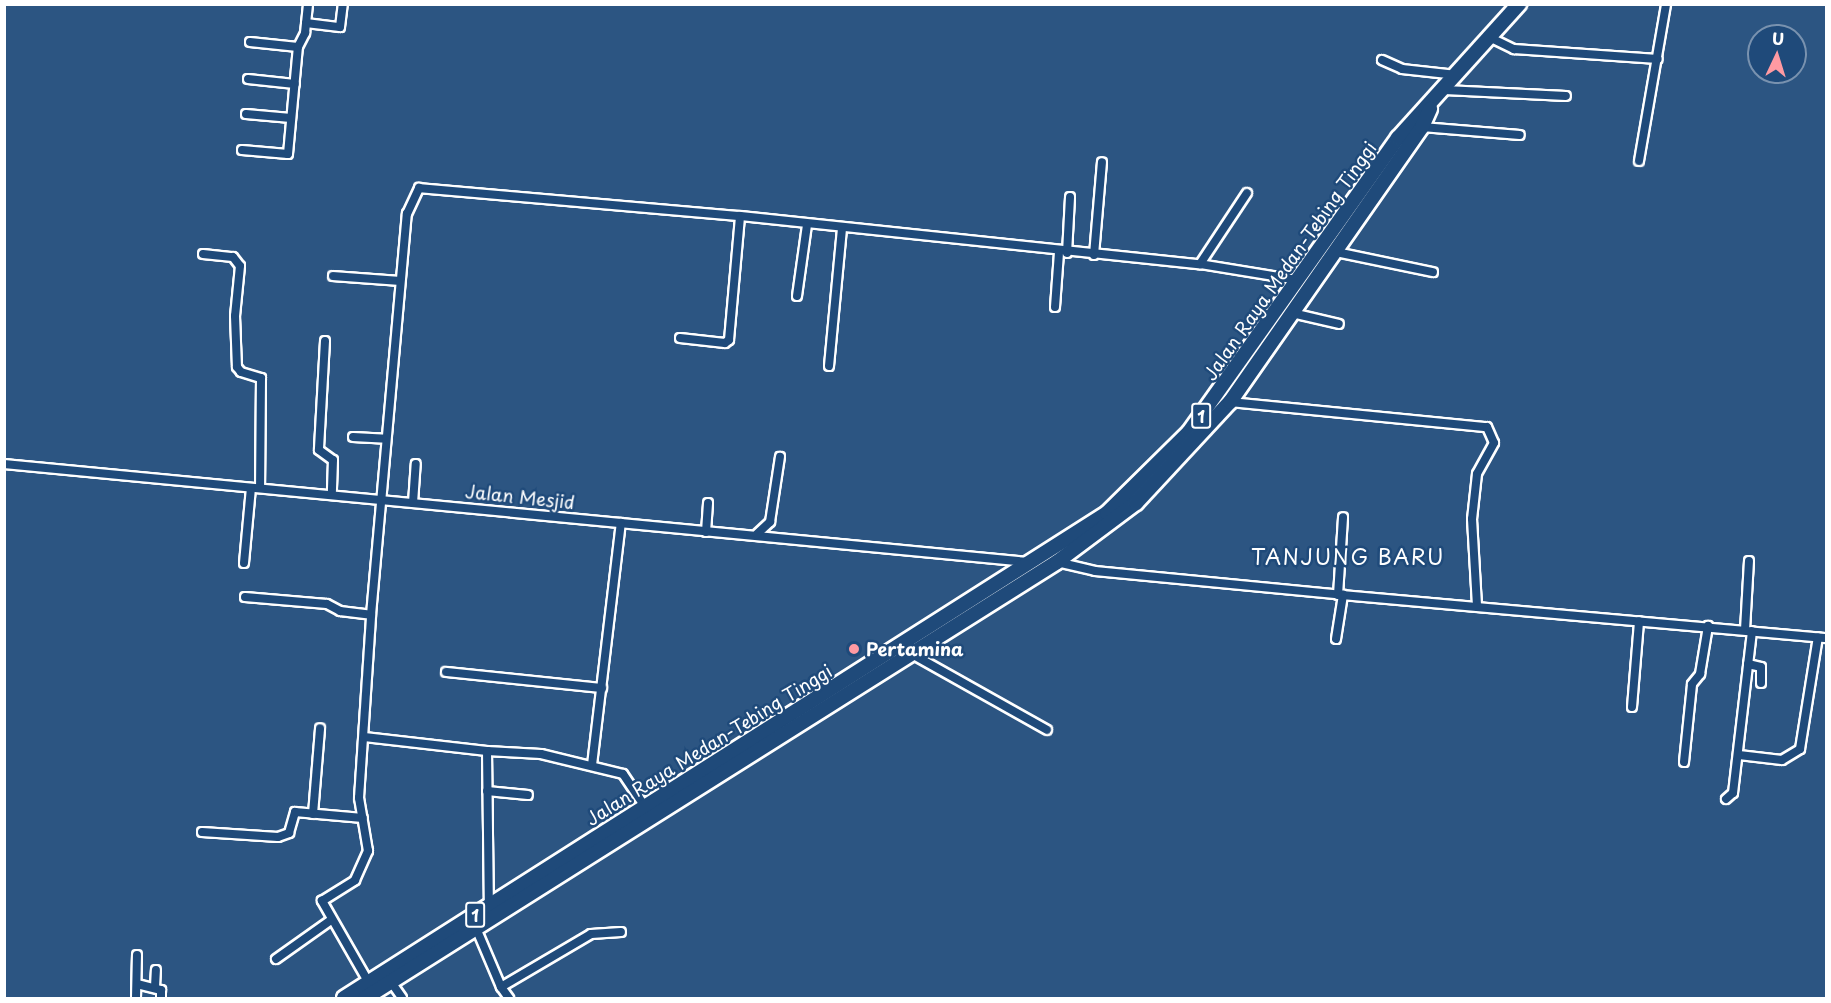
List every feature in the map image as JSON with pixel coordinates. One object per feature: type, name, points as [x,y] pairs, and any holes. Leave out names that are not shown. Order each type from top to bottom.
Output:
[{"type":"highway","name":"Jalan Raya Medan-Tebing Tinggi","points":[[365,999],[476,928],[609,837],[644,805],[1107,513],[1167,456],[1223,388],[1398,138],[1445,90],[1489,36],[1519,4]]},
{"type":"highway","name":"Jalan Raya Medan-Tebing Tinggi","points":[[344,999],[489,906],[609,837],[1057,562],[1146,494],[1230,402],[1422,127],[1432,104]]},
{"type":"street","points":[[242,150],[288,154],[298,46],[306,23],[308,4]]},
{"type":"street","points":[[306,23],[340,27],[343,4]]},
{"type":"street","points":[[1639,161],[1666,4]]},
{"type":"street","points":[[1489,36],[1499,45],[1514,49],[1658,59]]},
{"type":"street","points":[[250,42],[298,46]]},
{"type":"street","points":[[1383,60],[1402,69],[1457,75]]},
{"type":"street","points":[[248,79],[295,84]]},
{"type":"street","points":[[1445,90],[1566,96]]},
{"type":"street","points":[[246,114],[291,118]]},
{"type":"street","points":[[1422,127],[1520,135]]},
{"type":"street","points":[[1094,255],[1102,162]]},
{"type":"street","points":[[369,983],[322,901],[355,880],[359,863],[367,854],[359,798],[371,615],[407,214],[419,188],[740,216],[1063,252],[1200,264],[1298,280]]},
{"type":"street","points":[[1200,264],[1247,193]]},
{"type":"street","points":[[1055,307],[1070,197]]},
{"type":"street","points":[[680,338],[724,343],[729,340],[740,216]]},
{"type":"street","points":[[797,296],[807,225]]},
{"type":"street","points":[[829,366],[842,228]]},
{"type":"street","points":[[1336,252],[1398,262],[1415,271],[1433,272]]},
{"type":"street","points":[[203,254],[233,258],[240,266],[235,316],[237,367],[241,372],[261,378],[255,488],[244,563]]},
{"type":"street","points":[[333,276],[400,281]]},
{"type":"street","points":[[1292,313],[1339,324]]},
{"type":"street","points":[[325,341],[319,450],[333,460],[333,495]]},
{"type":"street","points":[[1230,402],[1487,427],[1494,443],[1477,474],[1472,519],[1477,607]]},
{"type":"street","points":[[353,437],[386,439]]},
{"type":"street","points":[[757,534],[770,522],[780,457]]},
{"type":"street","name":"Jalan Mesjid","points":[[4,464],[705,532],[757,534],[1031,562]]},
{"type":"street","points":[[413,503],[416,464]]},
{"type":"street","points":[[705,532],[708,503]]},
{"type":"street","points":[[1336,639],[1341,595],[1343,517]]},
{"type":"street","points":[[592,765],[621,523]]},
{"type":"street","points":[[1726,799],[1733,793],[1748,664],[1749,561]]},
{"type":"street","points":[[1057,562],[1095,571],[1822,637],[1800,749],[1782,760],[1739,755]]},
{"type":"street","points":[[245,597],[327,604],[340,611],[371,615]]},
{"type":"street","points":[[1632,707],[1639,621]]},
{"type":"street","points":[[1684,762],[1692,684],[1700,674],[1708,626]]},
{"type":"street","points":[[910,653],[1047,730]]},
{"type":"street","points":[[1748,664],[1761,667],[1761,683]]},
{"type":"street","points":[[446,672],[602,688]]},
{"type":"street","points":[[313,814],[320,728]]},
{"type":"street","points":[[364,737],[487,751],[540,754],[592,765],[623,774],[644,805]]},
{"type":"street","points":[[487,751],[489,906]]},
{"type":"street","points":[[487,791],[528,795]]},
{"type":"street","points":[[202,832],[285,836],[289,833],[294,812],[363,818]]},
{"type":"street","points":[[276,959],[331,920]]},
{"type":"street","points":[[476,928],[501,987],[509,999]]},
{"type":"street","points":[[501,987],[591,934],[621,932]]},
{"type":"street","points":[[136,999],[137,955]]},
{"type":"street","points":[[155,987],[156,970]]},
{"type":"street","points":[[391,982],[402,999]]},
{"type":"street","points":[[137,984],[161,990],[161,999]]},
{"type":"place","name":"Pertamina","points":[[854,649]]},
{"type":"district","name":"TANJUNG BARU","points":[[1348,556]]}]
